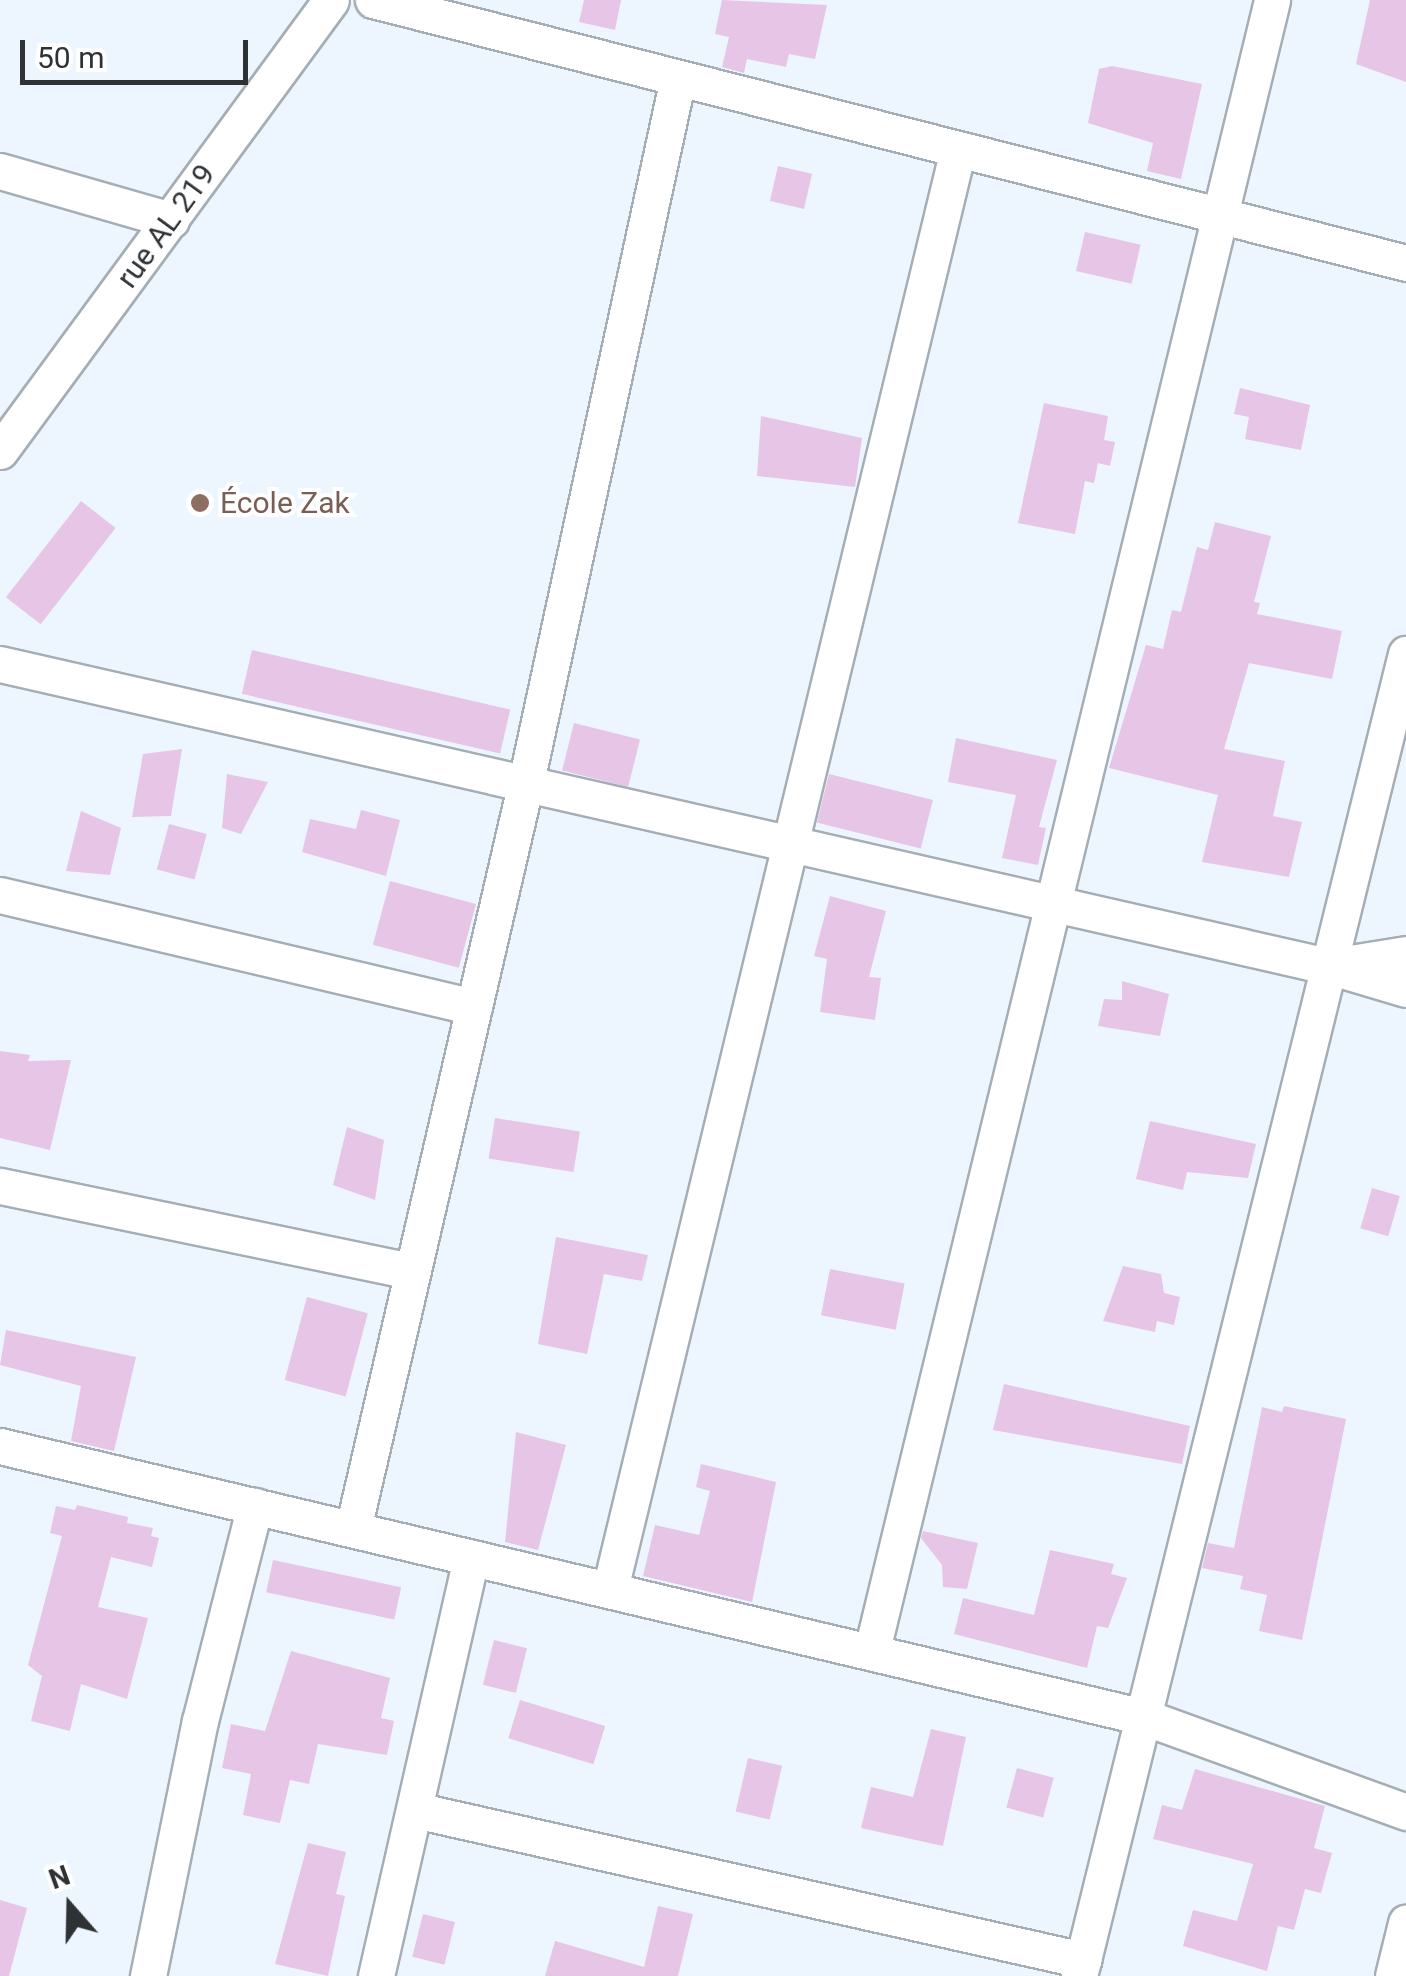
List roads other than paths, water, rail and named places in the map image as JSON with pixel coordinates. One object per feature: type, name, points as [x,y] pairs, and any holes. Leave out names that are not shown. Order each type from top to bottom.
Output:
[{"type":"street","name":"rue AL 219","points":[[0,451],[331,0]]},
{"type":"street","points":[[373,0],[1406,264]]},
{"type":"street","points":[[872,1650],[1272,0]]},
{"type":"street","points":[[353,1529],[526,782],[678,78]]},
{"type":"street","points":[[610,1589],[958,150]]},
{"type":"street","points":[[0,171],[171,220]]},
{"type":"street","points":[[415,1810],[1081,1968],[1332,966],[1406,654]]},
{"type":"street","points":[[0,664],[1332,966],[1406,989]]},
{"type":"street","points":[[0,894],[474,1007]]},
{"type":"street","points":[[1332,966],[1406,954]]},
{"type":"street","points":[[0,1186],[412,1271]]},
{"type":"street","points":[[2,1455],[255,1506],[1144,1716],[1406,1812]]},
{"type":"street","points":[[148,1976],[200,1721],[255,1506]]},
{"type":"street","points":[[376,1976],[471,1558]]},
{"type":"street","points":[[1394,1976],[1406,1923]]},
{"type":"place","name":"École Zak","points":[[200,503]]}]
